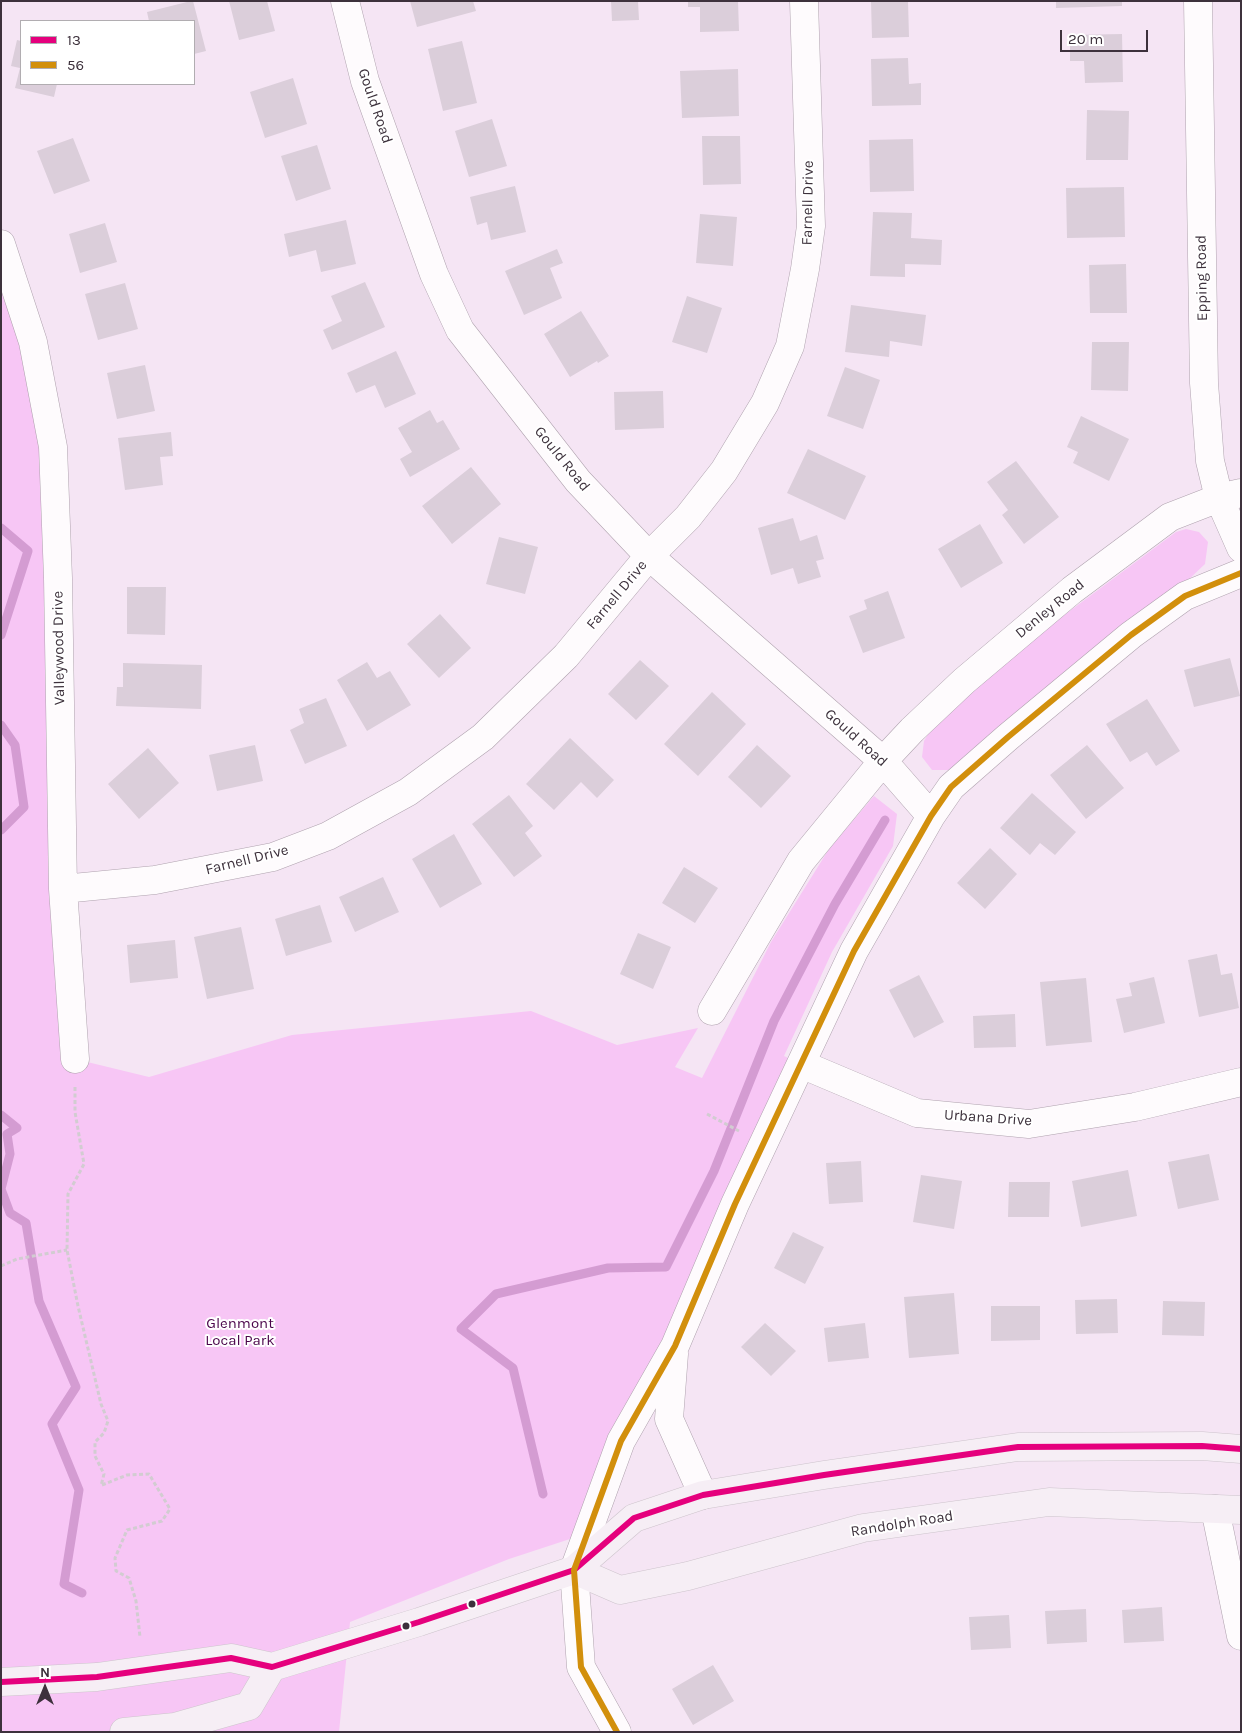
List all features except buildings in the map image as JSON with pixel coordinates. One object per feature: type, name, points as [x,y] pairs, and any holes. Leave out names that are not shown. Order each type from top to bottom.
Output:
[{"type":"main road","points":[[1,1682],[97,1677],[231,1658],[272,1667],[419,1622],[574,1570],[634,1518],[703,1495],[824,1474],[1018,1448],[1202,1446],[1241,1449]]},
{"type":"main road","name":"Randolph Road","points":[[574,1570],[620,1590],[688,1576],[863,1528],[1049,1502],[1228,1509]]},
{"type":"main road","points":[[124,1732],[174,1727],[249,1706],[272,1667]]},
{"type":"street","name":"Gould Road","points":[[345,1],[368,90],[434,274],[460,330],[578,481],[649,556],[882,760],[931,816]]},
{"type":"street","name":"Farnell Drive","points":[[63,889],[155,880],[273,857],[328,836],[408,792],[483,737],[566,656],[649,556],[688,517],[724,471],[765,403],[790,346],[805,269],[811,226],[804,1]]},
{"type":"street","name":"Epping Road","points":[[1198,1],[1204,383],[1210,461],[1230,495],[1241,548]]},
{"type":"street","name":"Valleywood Drive","points":[[1,244],[33,342],[52,447],[58,578],[63,889],[75,1059]]},
{"type":"street","name":"Denley Road","points":[[712,1011],[801,860],[882,760],[964,681],[1072,590],[1170,517],[1230,495]]},
{"type":"street","points":[[617,1732],[581,1667],[574,1570],[621,1441],[675,1346],[734,1204],[854,951],[931,816],[951,787],[1008,737],[1132,635],[1185,596],[1241,573]]},
{"type":"street","name":"Urbana Drive","points":[[801,1064],[917,1113],[1029,1124],[1135,1107],[1241,1082]]},
{"type":"street","points":[[675,1346],[669,1420],[703,1495]]},
{"type":"street","points":[[1228,1509],[1241,1636]]},
{"type":"path","points":[[75,1059],[76,1112],[84,1164],[68,1194],[67,1250],[101,1404],[108,1421],[104,1434],[95,1442],[95,1456],[104,1474],[101,1486],[127,1475],[148,1474],[170,1509],[162,1521],[128,1530],[115,1558],[116,1571],[129,1578],[136,1601],[140,1637]]},
{"type":"path","points":[[707,1114],[740,1132]]},
{"type":"path","points":[[1,1266],[17,1259],[67,1250]]},
{"type":"green space","name":"Glenmont Local Park","points":[[1,244],[33,342],[75,1059],[149,1077],[292,1035],[531,1011],[617,1045],[698,1028],[675,1067],[702,1078],[771,942],[829,849],[874,796],[897,814],[893,846],[832,952],[784,1056],[801,1064],[573,1538],[509,1559],[350,1622],[339,1732],[1,1732]]},
{"type":"green space","points":[[1186,529],[1199,532],[1208,542],[1205,564],[1185,583],[949,770],[932,770],[922,757],[924,741],[934,724],[1016,651],[1176,532]]},
{"type":"waterway","points":[[1,528],[28,551],[1,635]]},
{"type":"waterway","points":[[1,725],[15,745],[24,807],[1,830]]},
{"type":"waterway","points":[[543,1494],[513,1368],[461,1329],[496,1294],[608,1268],[666,1267],[714,1171],[774,1021],[835,904],[885,820]]},
{"type":"waterway","points":[[1,1115],[17,1128],[7,1134],[10,1154],[1,1189],[10,1213],[26,1223],[39,1301],[76,1387],[52,1424],[79,1490],[64,1584],[82,1593]]},
{"type":"transit line","name":"56","points":[[617,1732],[581,1667],[574,1570],[621,1441],[675,1346],[735,1204],[854,951],[931,816],[951,787],[1131,635],[1185,596],[1241,573]]},
{"type":"transit line","name":"13","points":[[1,1682],[97,1677],[231,1658],[272,1667],[419,1622],[574,1570],[634,1518],[703,1495],[824,1475],[1018,1447],[1202,1446],[1241,1449]]}]
